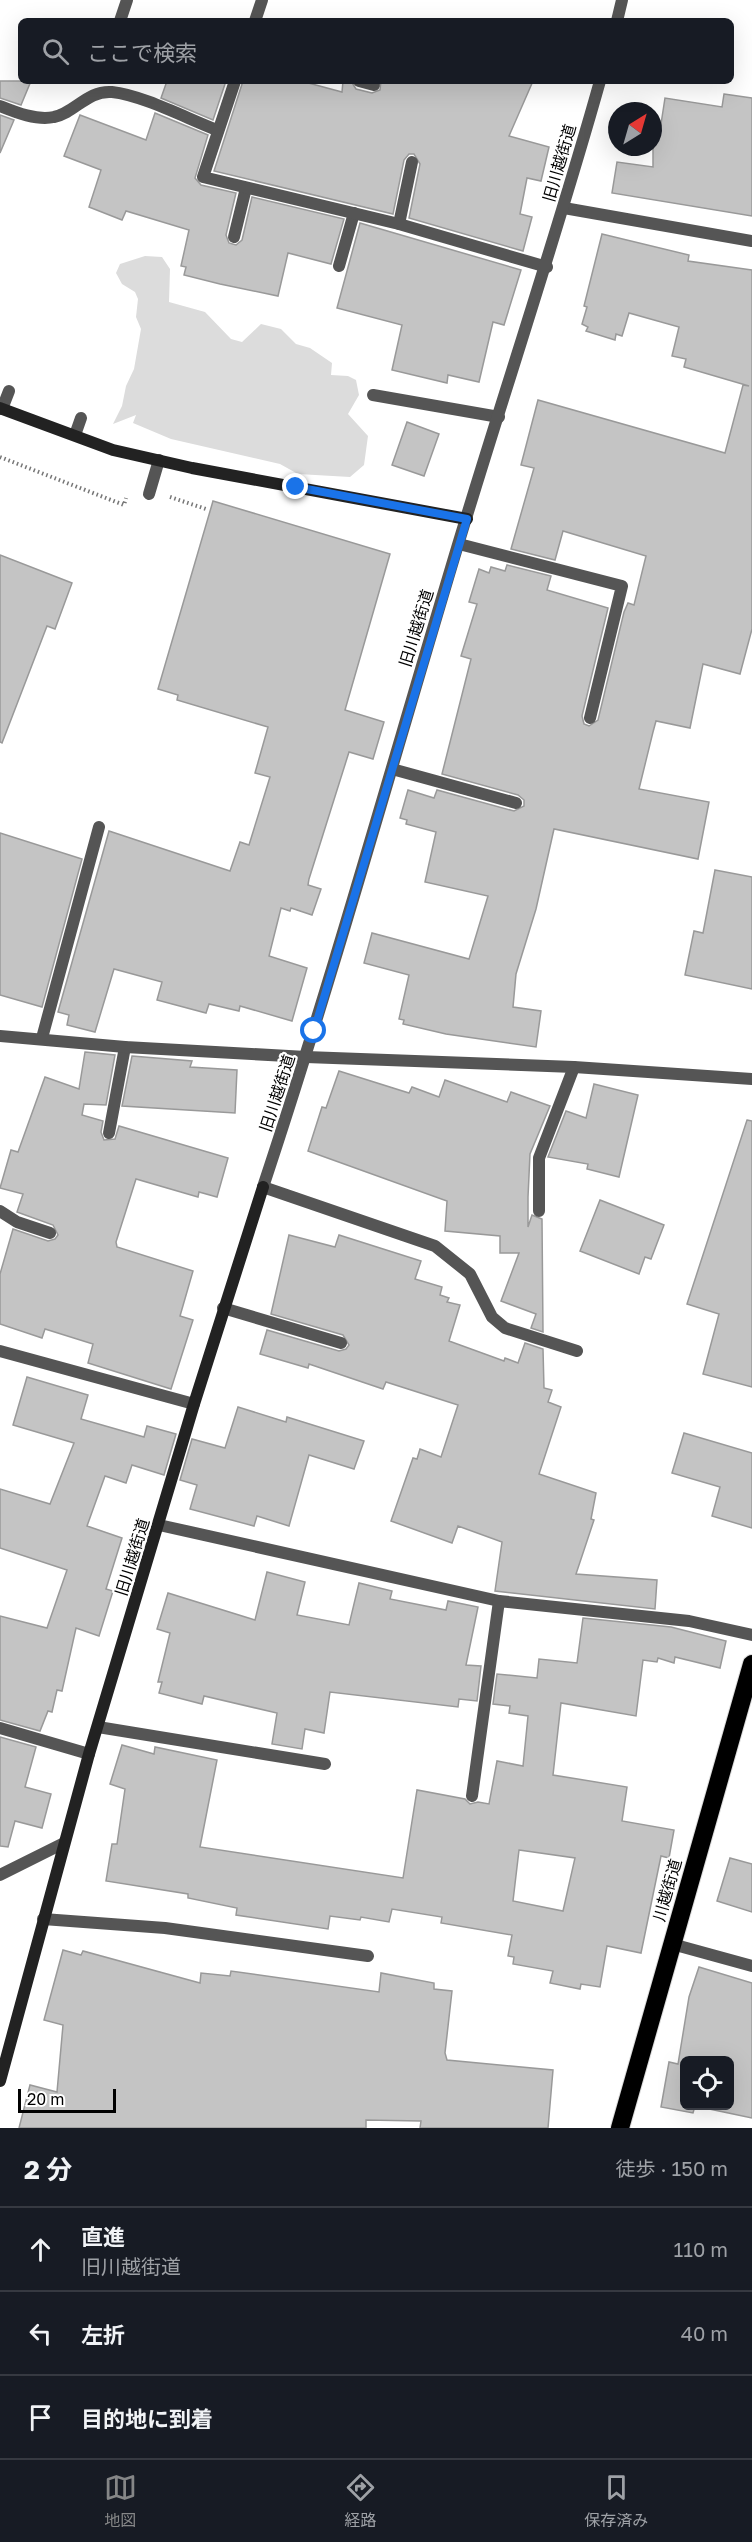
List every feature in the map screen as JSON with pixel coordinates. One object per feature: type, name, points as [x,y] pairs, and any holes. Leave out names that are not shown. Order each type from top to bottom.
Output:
[{"type":"highway","name":"川越街道","points":[[620,2128],[748,1687],[752,1664]]},
{"type":"street","points":[[121,18],[127,0]]},
{"type":"street","points":[[256,18],[262,0]]},
{"type":"street","points":[[618,18],[622,0]]},
{"type":"street","points":[[234,84],[203,177],[399,224],[547,267]]},
{"type":"street","name":"旧川越街道","points":[[0,2081],[89,1754],[194,1404],[223,1308],[306,1057],[459,544],[547,267],[599,84]]},
{"type":"street","points":[[0,106],[28,116],[54,117],[92,95],[111,92],[128,96],[217,130]]},
{"type":"street","points":[[399,224],[412,162]]},
{"type":"street","points":[[234,237],[246,188]]},
{"type":"street","points":[[564,208],[752,241]]},
{"type":"street","points":[[339,266],[354,213]]},
{"type":"street","points":[[9,391],[1,408],[113,450],[467,519]]},
{"type":"street","points":[[373,395],[499,417]]},
{"type":"street","points":[[75,435],[81,418]]},
{"type":"street","points":[[149,494],[159,460]]},
{"type":"street","points":[[459,544],[622,586],[590,718]]},
{"type":"street","points":[[392,769],[516,803]]},
{"type":"street","points":[[42,1038],[99,826]]},
{"type":"street","points":[[0,1036],[125,1047],[306,1057],[574,1067],[752,1079]]},
{"type":"street","points":[[109,1133],[125,1047]]},
{"type":"street","points":[[539,1211],[539,1158],[574,1067]]},
{"type":"street","points":[[263,1187],[435,1246],[470,1274],[492,1317],[505,1328],[576,1351]]},
{"type":"street","points":[[0,1211],[17,1222],[50,1233]]},
{"type":"street","points":[[223,1308],[341,1343]]},
{"type":"street","points":[[0,1351],[194,1404]]},
{"type":"street","points":[[159,1526],[499,1601],[689,1621],[752,1635]]},
{"type":"street","points":[[472,1796],[499,1601]]},
{"type":"street","points":[[98,1726],[325,1764]]},
{"type":"street","points":[[0,1728],[89,1754]]},
{"type":"street","points":[[0,1875],[64,1843]]},
{"type":"street","points":[[43,1919],[165,1928],[368,1956]]},
{"type":"street","points":[[672,1944],[752,1966]]},
{"type":"path","points":[[0,457],[124,505],[127,494]]},
{"type":"path","points":[[167,496],[206,509]]},
{"type":"shaded area","points":[[145,256],[162,257],[170,269],[169,302],[205,312],[231,339],[242,342],[261,324],[281,329],[296,344],[310,348],[332,363],[331,375],[348,376],[356,380],[359,395],[348,414],[368,436],[364,465],[350,477],[298,474],[280,464],[171,439],[133,423],[136,415],[113,424],[122,406],[126,386],[134,369],[141,329],[136,317],[138,299],[135,292],[122,284],[116,273],[120,264]]},
{"type":"building","points":[[0,81],[18,81],[18,84],[30,84],[21,105],[0,98]]},
{"type":"building","points":[[166,84],[225,84],[213,120],[161,98]]},
{"type":"building","points":[[242,84],[312,84],[342,92],[343,84],[353,84],[356,89],[372,93],[380,90],[381,84],[532,84],[509,136],[549,147],[541,181],[527,178],[520,214],[532,217],[523,251],[409,218],[420,164],[414,154],[409,154],[404,160],[393,214],[214,171]]},
{"type":"building","points":[[724,94],[752,98],[752,216],[612,193],[617,162],[653,167],[653,156],[662,156],[662,118],[665,98],[722,107]]},
{"type":"building","points":[[155,113],[208,135],[195,178],[201,185],[236,193],[226,235],[229,243],[236,245],[242,240],[252,197],[344,219],[331,264],[288,253],[278,296],[220,284],[184,275],[186,267],[181,266],[189,230],[126,211],[122,220],[89,207],[101,170],[64,156],[80,115],[146,140]]},
{"type":"building","points":[[0,115],[14,120],[0,153]]},
{"type":"building","points":[[360,223],[521,270],[504,325],[493,322],[479,382],[448,375],[447,383],[392,370],[402,325],[337,308]]},
{"type":"building","points":[[602,234],[689,255],[688,261],[752,270],[752,629],[740,674],[703,664],[690,728],[656,721],[639,789],[709,802],[698,859],[554,829],[536,909],[516,974],[513,1007],[541,1011],[536,1047],[446,1034],[403,1024],[404,1020],[399,1019],[409,975],[364,963],[372,933],[469,959],[488,896],[425,882],[436,832],[406,824],[407,820],[400,818],[408,790],[434,798],[437,790],[514,811],[524,806],[524,800],[518,795],[442,774],[471,659],[461,656],[477,604],[469,602],[479,569],[489,573],[491,567],[505,571],[507,565],[551,576],[547,590],[608,608],[582,716],[584,724],[589,726],[598,720],[624,612],[628,603],[634,605],[646,556],[563,531],[555,560],[511,549],[534,468],[521,465],[538,400],[725,453],[743,385],[749,386],[684,367],[686,359],[672,356],[679,327],[629,313],[622,336],[616,334],[615,340],[586,331],[588,327],[582,324],[587,307],[584,306]]},
{"type":"building","points":[[407,422],[439,434],[424,476],[392,465]]},
{"type":"building","points":[[213,501],[390,554],[345,710],[384,722],[373,759],[349,752],[309,879],[308,885],[321,889],[312,915],[291,908],[290,911],[281,908],[269,956],[307,968],[292,1021],[240,1006],[239,1011],[209,1004],[206,1013],[157,1000],[162,982],[114,969],[95,1032],[67,1025],[69,1015],[58,1012],[109,831],[230,871],[240,842],[249,845],[270,777],[255,773],[268,727],[177,700],[178,695],[158,689]]},
{"type":"building","points":[[0,555],[72,583],[55,629],[47,626],[2,743],[0,742]]},
{"type":"building","points":[[0,833],[82,859],[42,1007],[0,995]]},
{"type":"building","points":[[715,870],[752,877],[752,989],[685,975],[694,931],[703,933]]},
{"type":"building","points":[[85,1052],[115,1055],[106,1105],[84,1104],[82,1115],[103,1121],[101,1132],[104,1140],[115,1139],[119,1126],[228,1158],[217,1197],[199,1192],[198,1197],[136,1179],[116,1242],[117,1247],[193,1271],[180,1316],[193,1320],[171,1389],[88,1363],[93,1344],[45,1329],[42,1338],[0,1324],[0,1274],[13,1229],[48,1241],[55,1239],[58,1235],[53,1225],[17,1212],[23,1194],[0,1188],[11,1150],[18,1152],[45,1077],[79,1089]]},
{"type":"building","points":[[132,1056],[192,1061],[190,1067],[237,1070],[235,1113],[122,1106]]},
{"type":"building","points":[[339,1071],[409,1093],[412,1087],[439,1097],[445,1080],[507,1102],[511,1092],[550,1106],[530,1154],[528,1197],[528,1227],[532,1215],[542,1219],[543,1332],[531,1328],[536,1314],[501,1301],[519,1253],[500,1253],[500,1236],[445,1231],[447,1201],[308,1151],[322,1107],[326,1108]]},
{"type":"building","points":[[594,1084],[638,1095],[619,1177],[587,1169],[588,1164],[548,1157],[566,1111],[586,1118]]},
{"type":"building","points":[[747,1120],[752,1121],[752,1387],[703,1374],[719,1314],[687,1304]]},
{"type":"building","points":[[600,1200],[664,1225],[651,1259],[645,1257],[639,1274],[580,1251]]},
{"type":"building","points":[[289,1235],[335,1247],[339,1235],[421,1261],[415,1279],[442,1287],[440,1295],[449,1298],[447,1302],[460,1305],[449,1341],[504,1361],[505,1358],[518,1363],[525,1343],[543,1349],[544,1388],[552,1390],[548,1402],[561,1407],[539,1474],[596,1493],[591,1519],[594,1520],[576,1574],[657,1580],[655,1609],[495,1591],[502,1542],[458,1526],[452,1543],[391,1521],[413,1458],[417,1459],[420,1449],[441,1457],[458,1405],[386,1382],[383,1389],[309,1364],[308,1368],[260,1354],[267,1330],[339,1351],[346,1349],[349,1345],[343,1335],[271,1314]]},
{"type":"building","points":[[27,1377],[88,1395],[81,1419],[144,1437],[147,1426],[176,1434],[164,1475],[132,1465],[126,1483],[105,1476],[87,1526],[122,1538],[106,1589],[113,1591],[99,1636],[76,1628],[62,1691],[57,1690],[52,1712],[48,1711],[40,1731],[0,1720],[0,1616],[47,1628],[67,1570],[0,1548],[0,1489],[50,1504],[74,1443],[13,1425]]},
{"type":"building","points":[[238,1407],[286,1422],[287,1417],[364,1441],[354,1469],[309,1455],[289,1526],[257,1516],[254,1526],[190,1509],[197,1485],[180,1480],[192,1439],[225,1448]]},
{"type":"building","points":[[684,1433],[752,1453],[752,1528],[712,1516],[720,1487],[672,1473]]},
{"type":"building","points":[[267,1572],[305,1582],[297,1615],[349,1625],[359,1583],[392,1591],[390,1599],[446,1610],[448,1601],[478,1607],[466,1665],[481,1666],[477,1701],[459,1699],[458,1707],[330,1692],[324,1733],[305,1729],[302,1749],[272,1744],[277,1713],[204,1696],[202,1704],[159,1693],[162,1682],[158,1682],[170,1633],[157,1629],[168,1593],[255,1620]]},
{"type":"building","points":[[583,1618],[671,1627],[726,1641],[720,1668],[675,1657],[674,1663],[658,1658],[657,1662],[643,1660],[636,1716],[561,1703],[553,1775],[627,1787],[622,1821],[674,1830],[669,1858],[661,1856],[641,1953],[607,1946],[600,1987],[581,1984],[580,1989],[550,1983],[553,1971],[513,1964],[514,1957],[508,1956],[512,1935],[441,1923],[442,1917],[392,1909],[389,1922],[361,1917],[360,1920],[330,1916],[328,1929],[236,1915],[237,1908],[188,1898],[188,1894],[106,1881],[112,1844],[117,1844],[125,1789],[110,1784],[122,1745],[154,1754],[155,1747],[217,1760],[200,1847],[403,1878],[417,1790],[465,1799],[470,1804],[478,1802],[489,1804],[497,1761],[523,1766],[528,1716],[509,1713],[510,1706],[493,1704],[497,1674],[537,1678],[539,1659],[577,1663]],"holes":[[[519,1850],[575,1858],[563,1911],[513,1901]]]},
{"type":"building","points":[[0,1737],[36,1747],[25,1787],[51,1794],[42,1828],[15,1821],[8,1847],[0,1846]]},
{"type":"building","points":[[730,1858],[752,1864],[752,1912],[717,1901]]},
{"type":"building","points":[[63,1950],[81,1955],[83,1951],[200,1983],[201,1973],[230,1976],[231,1971],[379,1992],[381,1973],[434,1983],[434,1989],[452,1991],[445,2053],[447,2060],[553,2070],[548,2128],[420,2128],[421,2121],[366,2120],[366,2128],[19,2128],[30,2085],[57,2092],[63,2025],[44,2020]]},
{"type":"building","points":[[699,1967],[752,1983],[752,2118],[714,2110],[734,2110],[734,2056],[680,2056],[680,2110],[694,2110],[693,2113],[661,2107],[669,2062],[678,2064],[689,1997]]},
{"type":"route","points":[[296,487],[467,519],[314,1031]]}]
